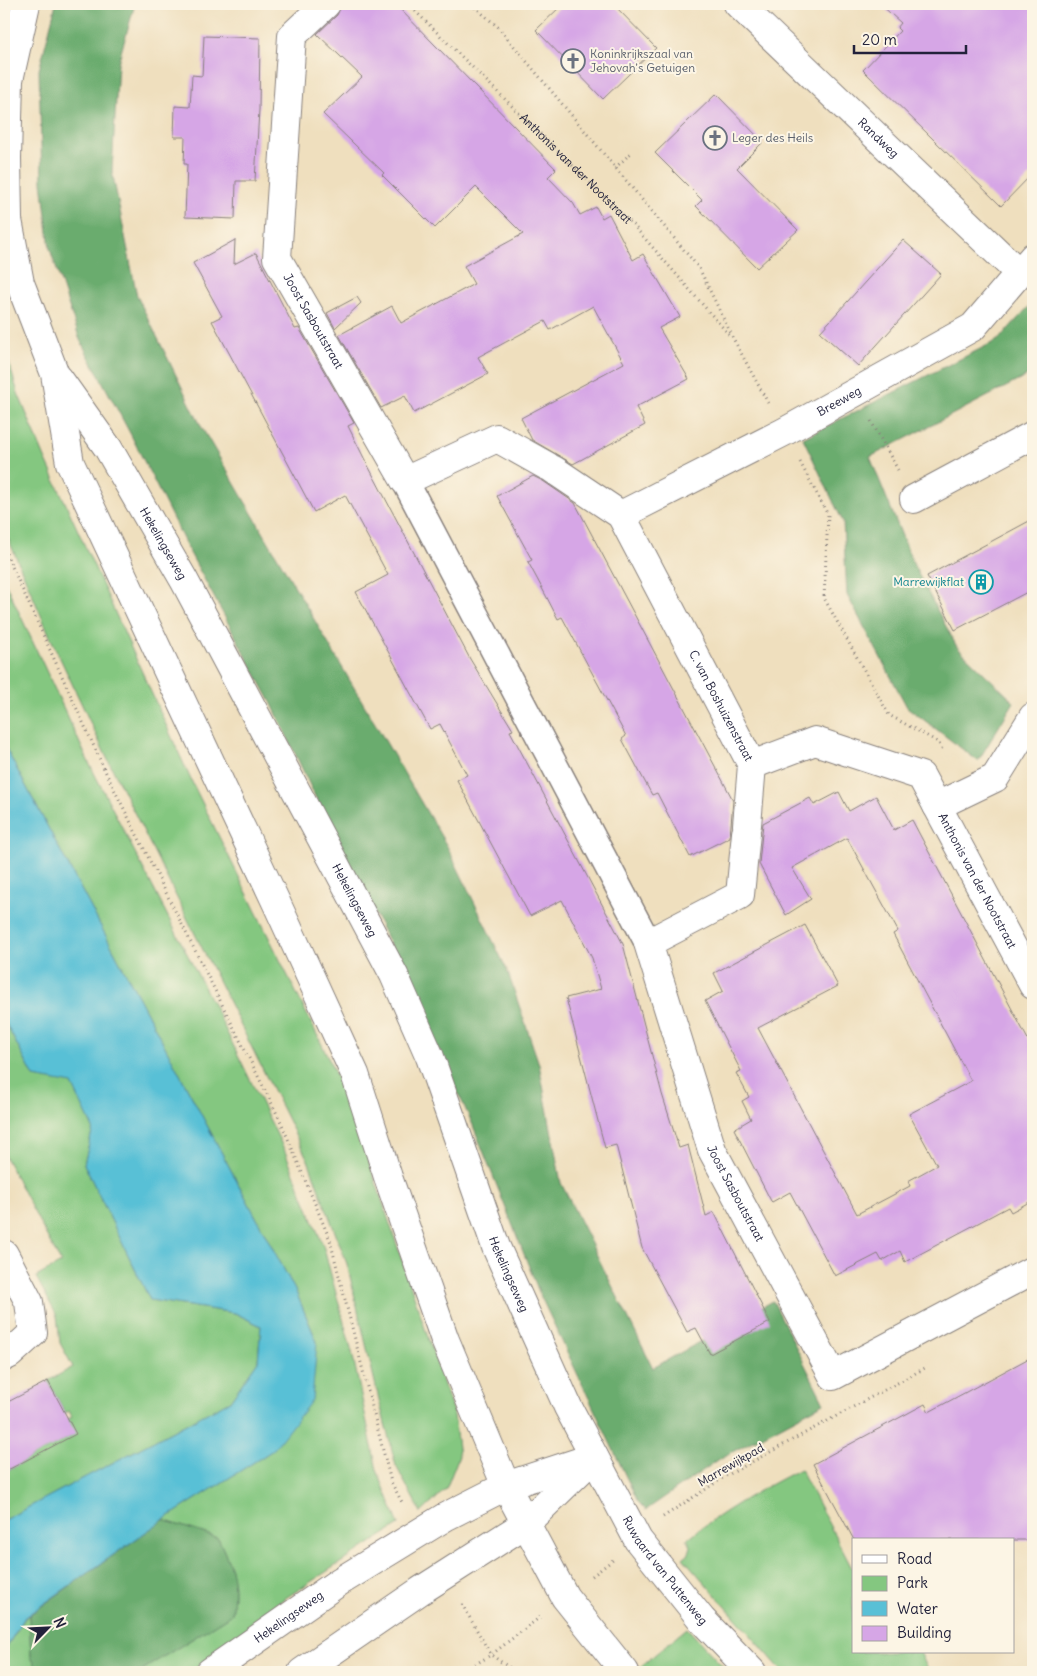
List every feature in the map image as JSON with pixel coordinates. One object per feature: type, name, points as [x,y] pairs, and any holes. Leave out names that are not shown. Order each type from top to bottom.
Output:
[{"type":"street","name":"Hekelingseweg","points":[[26,4],[9,80],[8,220],[20,283],[55,374],[70,462],[355,1074],[445,1340],[506,1486]]},
{"type":"street","name":"Joost Sasboutstraat","points":[[326,4],[292,36],[277,258],[405,481]]},
{"type":"street","name":"Randweg","points":[[738,4],[1026,265]]},
{"type":"street","name":"Breeweg","points":[[621,515],[784,432],[973,327],[1026,265]]},
{"type":"street","name":"Hekelingseweg","points":[[55,374],[108,448],[184,580],[394,975],[430,1057],[496,1247],[545,1358],[594,1457],[506,1486],[445,1517],[339,1582],[210,1672]]},
{"type":"street","points":[[914,499],[1033,435]]},
{"type":"street","points":[[621,515],[551,468],[497,438],[405,481],[648,943],[740,895],[752,764]]},
{"type":"street","name":"C. van Boshuizenstraat","points":[[621,515],[752,764],[814,741],[922,776]]},
{"type":"street","points":[[937,806],[995,778],[1033,717]]},
{"type":"street","name":"Anthonis van der Nootstraat","points":[[922,776],[1033,985]]},
{"type":"street","name":"Joost Sasboutstraat","points":[[648,943],[712,1150],[833,1376],[1033,1270]]},
{"type":"street","points":[[4,1254],[29,1302],[33,1333],[10,1354],[4,1357]]},
{"type":"street","points":[[302,1672],[420,1591],[525,1524],[594,1457]]},
{"type":"street","name":"Ruwaard van Puttenweg","points":[[594,1457],[638,1540],[702,1620],[752,1672]]},
{"type":"street","points":[[506,1486],[565,1597],[625,1672]]},
{"type":"path","name":"Anthonis van der Nootstraat","points":[[408,4],[634,226],[734,340]]},
{"type":"path","name":"Anthonis van der Nootstraat","points":[[471,4],[498,27],[699,268],[734,340],[828,515],[824,598],[889,715],[938,742],[964,793]]},
{"type":"path","points":[[616,168],[632,152]]},
{"type":"path","points":[[856,393],[914,499]]},
{"type":"path","points":[[4,549],[107,775],[281,1122],[330,1240],[391,1482],[420,1532]]},
{"type":"path","name":"Marrewijkpad","points":[[462,1672],[491,1655],[638,1540],[662,1517],[726,1476],[928,1367]]},
{"type":"path","points":[[491,1655],[516,1672]]},
{"type":"green space","points":[[56,4],[135,4],[118,63],[112,171],[137,296],[202,428],[448,848],[507,970],[539,1064],[561,1183],[653,1368],[773,1301],[824,1403],[721,1458],[646,1510],[638,1502],[541,1297],[472,1123],[381,926],[327,822],[271,702],[190,553],[131,435],[80,340],[50,249],[42,182],[39,70]]},
{"type":"green space","points":[[1033,302],[1033,373],[870,457],[915,568],[957,647],[1014,702],[978,761],[907,707],[847,595],[843,522],[803,438],[998,340]]},
{"type":"green space","points":[[4,347],[18,393],[45,458],[192,782],[328,1057],[357,1126],[454,1415],[459,1456],[446,1489],[421,1513],[396,1466],[347,1264],[308,1160],[106,756],[52,641],[4,529]]},
{"type":"green space","points":[[4,580],[90,765],[218,1014],[284,1149],[323,1245],[352,1352],[377,1470],[399,1525],[281,1601],[191,1672],[139,1672],[232,1614],[234,1592],[232,1574],[218,1538],[163,1520],[273,1450],[317,1342],[296,1292],[4,745]]},
{"type":"green space","points":[[4,1020],[34,1077],[72,1083],[93,1128],[84,1164],[150,1300],[235,1313],[261,1326],[258,1361],[230,1401],[4,1520],[4,1472],[75,1434],[68,1419],[72,1417],[69,1411],[65,1413],[48,1381],[73,1367],[60,1343],[57,1316],[36,1277],[61,1263],[4,1155]]},
{"type":"green space","points":[[800,1469],[852,1568],[852,1654],[921,1654],[929,1672],[783,1672],[683,1558],[689,1553],[691,1546],[687,1539],[714,1519],[771,1484]]},
{"type":"green space","points":[[163,1520],[218,1538],[232,1575],[234,1592],[232,1614],[139,1672],[39,1672],[31,1657],[29,1615]]},
{"type":"green space","points":[[29,1615],[31,1657],[39,1672],[4,1672],[4,1651],[25,1618]]},
{"type":"green space","points":[[687,1628],[728,1672],[635,1671]]},
{"type":"water","points":[[4,745],[296,1292],[317,1342],[312,1400],[273,1450],[163,1520],[25,1617],[4,1651],[4,1520],[230,1401],[258,1361],[261,1326],[235,1313],[150,1300],[84,1164],[93,1128],[72,1084],[34,1077],[4,1020]]},
{"type":"building","points":[[342,4],[395,4],[556,169],[548,177],[573,203],[580,215],[596,207],[602,218],[609,214],[633,260],[643,254],[680,317],[659,328],[689,379],[636,407],[645,425],[573,464],[532,440],[521,418],[624,363],[593,306],[550,330],[545,321],[478,357],[488,374],[414,413],[405,396],[381,408],[339,335],[392,306],[401,323],[474,284],[464,266],[523,234],[476,187],[435,228],[382,175],[384,173],[323,114],[362,77],[317,34],[337,15]]},
{"type":"building","points":[[563,4],[613,4],[656,48],[603,99],[536,30]]},
{"type":"building","points":[[880,4],[1033,4],[1033,173],[1001,206],[863,70],[900,31],[897,28],[901,23]]},
{"type":"building","points":[[204,36],[260,38],[259,110],[255,181],[236,181],[235,219],[185,217],[187,164],[184,164],[185,137],[174,137],[175,106],[190,107],[192,75],[202,76]]},
{"type":"building","points":[[716,94],[763,142],[737,168],[798,230],[757,268],[696,206],[702,200],[655,153]]},
{"type":"building","points":[[235,240],[234,264],[256,253],[295,329],[299,328],[354,423],[348,426],[364,458],[470,659],[513,730],[510,731],[623,944],[662,1094],[679,1148],[688,1145],[706,1216],[714,1212],[770,1322],[710,1354],[696,1328],[687,1332],[642,1248],[616,1145],[605,1148],[566,998],[601,989],[592,958],[562,900],[530,916],[457,780],[467,775],[440,724],[430,729],[356,592],[388,575],[345,495],[314,512],[212,321],[222,316],[193,263]]},
{"type":"building","points":[[903,240],[941,274],[858,366],[820,332]]},
{"type":"building","points":[[357,297],[361,303],[335,328],[327,313]]},
{"type":"building","points":[[533,476],[575,503],[733,800],[730,837],[690,857],[657,793],[652,795],[622,739],[626,736],[562,617],[558,619],[528,562],[532,560],[497,496]]},
{"type":"building","name":"Marrewijkflat","points":[[1033,519],[1033,589],[955,630],[927,576]]},
{"type":"building","points":[[839,792],[849,811],[876,796],[894,830],[912,820],[1033,1049],[1033,1200],[1011,1212],[1008,1207],[905,1262],[900,1251],[882,1261],[878,1254],[835,1276],[790,1192],[771,1201],[734,1129],[751,1119],[742,1101],[749,1097],[736,1073],[741,1071],[705,1001],[723,991],[714,973],[805,925],[838,986],[758,1028],[857,1214],[910,1186],[908,1181],[937,1165],[909,1114],[971,1081],[893,934],[898,931],[847,838],[792,868],[811,899],[786,915],[759,864],[763,823],[810,798],[814,805]]},
{"type":"building","points":[[1033,1356],[1033,1540],[1014,1540],[1014,1538],[853,1538],[813,1464],[925,1404],[929,1412]]},
{"type":"building","points":[[48,1381],[76,1434],[4,1472],[4,1404]]},
{"type":"place","name":"Koninkrijkszaal van Jehovah's Getuigen","points":[[573,61]]},
{"type":"place","name":"Leger des Heils","points":[[715,138]]},
{"type":"place","name":"Marrewijkflat","points":[[981,582]]}]
